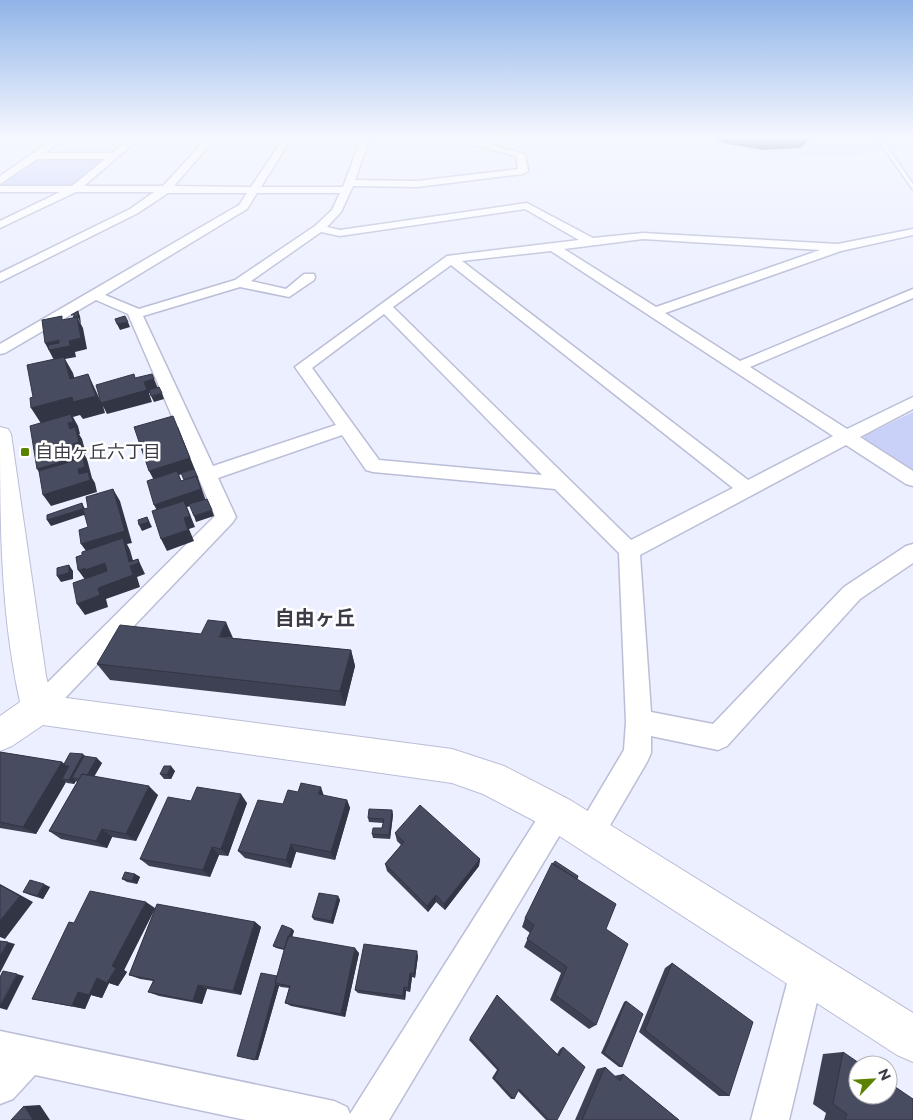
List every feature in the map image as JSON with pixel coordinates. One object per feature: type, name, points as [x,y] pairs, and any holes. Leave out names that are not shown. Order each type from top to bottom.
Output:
[{"type":"street","points":[[0,350],[15,344],[94,295],[229,217],[243,207],[256,188]]},
{"type":"street","points":[[0,189],[254,191],[318,188]]},
{"type":"street","points":[[136,314],[240,283],[319,228],[336,212],[346,188]]},
{"type":"street","points":[[0,225],[52,202],[75,189]]},
{"type":"street","points":[[0,278],[134,211],[165,190]]},
{"type":"street","points":[[319,228],[340,233],[528,206],[591,242]]},
{"type":"street","points":[[653,314],[838,248],[913,232]]},
{"type":"street","points":[[562,483],[373,466],[303,367],[451,260],[642,236],[838,248]]},
{"type":"street","points":[[553,248],[913,480]]},
{"type":"street","points":[[451,260],[747,489]]},
{"type":"street","points":[[240,283],[289,293],[308,277]]},
{"type":"street","points":[[738,367],[913,293]]},
{"type":"street","points":[[0,735],[38,709],[226,517],[136,314],[134,311],[94,295]]},
{"type":"street","points":[[386,308],[629,551],[639,722],[637,753],[589,834]]},
{"type":"street","points":[[629,551],[913,402]]},
{"type":"street","points":[[207,474],[345,428]]},
{"type":"street","points":[[0,434],[30,676],[38,709]]},
{"type":"street","points":[[639,722],[718,737],[852,593],[913,552]]},
{"type":"street","points":[[38,709],[452,766],[491,779],[556,812],[913,1039]]},
{"type":"street","points":[[366,1120],[556,812]]},
{"type":"street","points":[[770,1120],[807,972]]},
{"type":"street","points":[[0,1086],[14,1052],[334,1120]]},
{"type":"shaded area","points":[[913,412],[913,472],[865,441],[864,436]]},
{"type":"building","points":[[78,311],[78,318],[73,317],[75,315],[71,315]]},
{"type":"building","points":[[62,316],[62,320],[77,317],[81,338],[69,341],[70,346],[49,350],[48,345],[59,343],[59,340],[45,343],[42,320]]},
{"type":"building","points":[[125,316],[128,322],[117,324],[115,319]]},
{"type":"building","points":[[64,357],[70,379],[88,374],[96,396],[73,402],[72,397],[31,408],[30,398],[33,397],[27,365]]},
{"type":"building","points":[[134,374],[135,378],[152,374],[154,379],[144,382],[147,390],[101,403],[96,385]]},
{"type":"building","points":[[159,387],[162,393],[151,396],[149,390]]},
{"type":"building","points":[[71,414],[73,422],[68,423],[70,429],[75,427],[79,442],[73,444],[74,449],[80,447],[82,456],[37,469],[30,426]]},
{"type":"building","points":[[173,416],[190,458],[149,471],[134,427]]},
{"type":"building","points":[[83,458],[85,467],[78,469],[79,474],[88,472],[90,480],[43,495],[39,471]]},
{"type":"building","points":[[194,469],[198,478],[196,476],[184,480],[181,473]]},
{"type":"building","points":[[177,471],[181,481],[196,476],[201,489],[154,505],[147,481]]},
{"type":"building","points":[[113,489],[125,531],[81,544],[79,530],[88,527],[83,509],[88,508],[86,497]]},
{"type":"building","points":[[207,499],[212,510],[194,516],[189,504]]},
{"type":"building","points":[[184,501],[190,516],[184,518],[188,530],[161,539],[152,511]]},
{"type":"building","points":[[82,503],[83,509],[47,520],[47,515]]},
{"type":"building","points":[[147,517],[149,522],[139,525],[138,520]]},
{"type":"building","points":[[123,538],[129,562],[138,559],[139,563],[130,566],[133,575],[98,588],[100,595],[77,604],[73,583],[107,571],[105,563],[85,570],[85,568],[78,570],[76,557],[82,555],[82,552]]},
{"type":"building","points":[[69,565],[69,573],[57,576],[57,568]]},
{"type":"building","points":[[208,620],[226,622],[219,637],[351,650],[340,691],[97,664],[120,625],[201,634]]},
{"type":"building","points":[[0,752],[62,762],[23,827],[0,822]]},
{"type":"building","points":[[70,753],[83,754],[69,780],[62,779],[69,766],[64,764]]},
{"type":"building","points":[[84,756],[97,758],[87,775],[82,774],[79,779],[72,778]]},
{"type":"building","points":[[164,766],[171,766],[167,775],[160,774]]},
{"type":"building","points":[[82,774],[149,786],[126,834],[102,829],[96,841],[49,831]]},
{"type":"building","points":[[301,783],[321,787],[318,794],[347,800],[331,852],[291,844],[286,860],[238,851],[258,800],[283,804],[288,790],[298,792]]},
{"type":"building","points":[[197,787],[241,794],[221,849],[212,847],[203,870],[140,859],[168,797],[191,801]]},
{"type":"building","points":[[420,805],[480,859],[444,904],[436,895],[427,906],[385,864],[404,842],[395,833]]},
{"type":"building","points":[[369,809],[392,810],[389,835],[372,834],[373,828],[382,828],[384,819],[368,818]]},
{"type":"building","points":[[555,861],[578,876],[577,879],[553,864]]},
{"type":"building","points":[[552,863],[616,904],[606,929],[628,944],[596,1025],[555,995],[567,967],[527,939],[534,925],[525,918]]},
{"type":"building","points":[[125,872],[135,874],[132,881],[122,879]]},
{"type":"building","points":[[30,880],[44,884],[37,896],[23,892]]},
{"type":"building","points":[[0,885],[20,896],[0,921]]},
{"type":"building","points":[[90,891],[146,902],[112,966],[116,968],[107,983],[97,978],[89,995],[78,992],[72,1006],[32,999],[69,922],[74,923]]},
{"type":"building","points":[[319,893],[338,896],[331,921],[312,917]]},
{"type":"building","points":[[157,904],[255,922],[233,991],[198,985],[193,1001],[148,992],[154,980],[129,975]]},
{"type":"building","points":[[282,925],[292,929],[284,949],[273,946]]},
{"type":"building","points":[[288,936],[355,948],[341,1014],[285,1003],[290,986],[275,983]]},
{"type":"building","points":[[0,941],[8,942],[0,956]]},
{"type":"building","points":[[364,944],[417,951],[414,974],[410,973],[408,988],[404,987],[403,996],[355,990]]},
{"type":"building","points":[[672,963],[753,1022],[729,1096],[645,1030]]},
{"type":"building","points":[[3,971],[17,974],[0,1006],[0,977]]},
{"type":"building","points":[[261,973],[277,976],[255,1060],[237,1056]]},
{"type":"building","points":[[497,995],[559,1056],[563,1047],[585,1067],[557,1120],[549,1120],[519,1089],[514,1099],[494,1078],[499,1069],[470,1038]]},
{"type":"building","points":[[626,1001],[643,1014],[622,1067],[604,1053]]},
{"type":"building","points":[[843,1052],[848,1055],[848,1105],[898,1105],[898,1089],[913,1099],[913,1120],[845,1120],[847,1114],[833,1104]]},
{"type":"building","points":[[605,1067],[620,1081],[623,1074],[679,1120],[582,1120]]},
{"type":"building","points":[[24,1106],[33,1120],[11,1120]]},
{"type":"place","name":"自由ヶ丘六丁目","points":[[25,452]]},
{"type":"district","name":"自由ヶ丘","points":[[315,618]]}]
